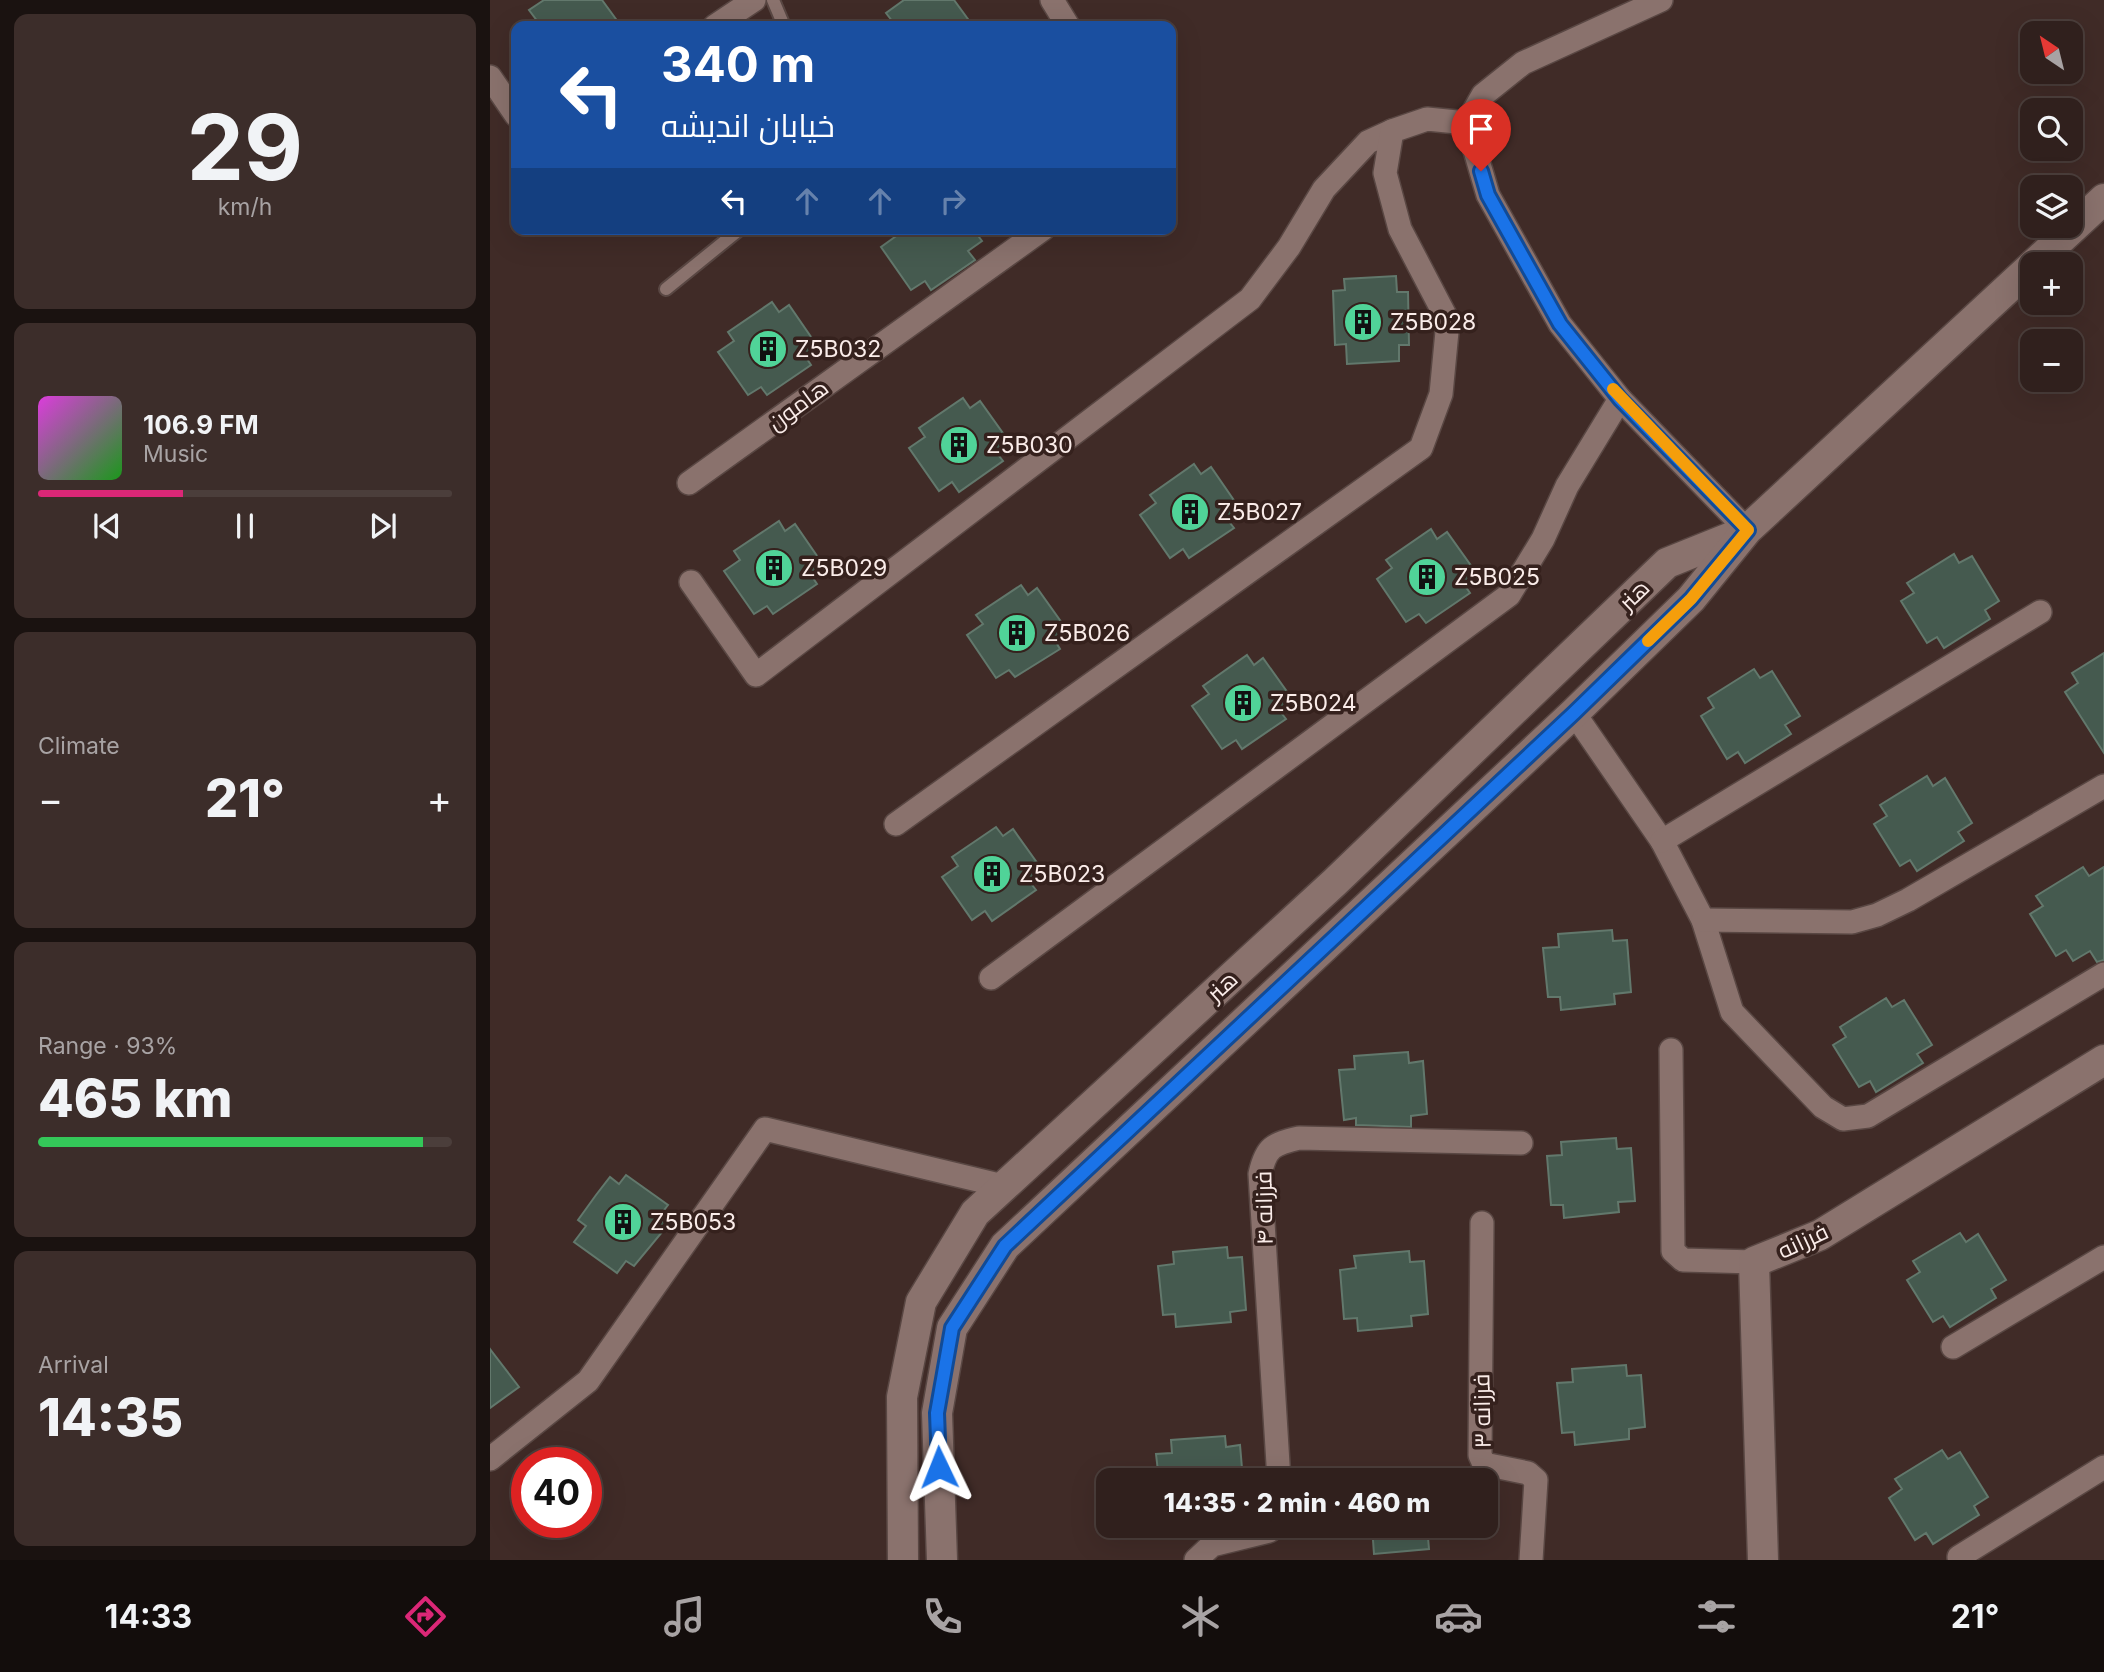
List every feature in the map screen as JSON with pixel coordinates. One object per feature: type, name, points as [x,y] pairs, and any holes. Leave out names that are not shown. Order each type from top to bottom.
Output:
[{"type":"street","points":[[722,21],[754,0]]},
{"type":"street","points":[[1052,0],[1065,21]]},
{"type":"street","points":[[1661,0],[1524,63],[1483,95],[1467,123],[1488,195],[1560,324],[1620,399],[1748,530]]},
{"type":"street","points":[[490,77],[511,108]]},
{"type":"street","points":[[691,582],[756,675],[1250,299],[1289,247],[1324,189],[1368,142],[1427,118],[1467,123]]},
{"type":"street","points":[[896,824],[1421,448],[1441,394],[1448,321],[1400,229],[1385,173],[1392,131]]},
{"type":"street","name":"هنر","points":[[2047,252],[2104,199]]},
{"type":"street","name":"هامون","points":[[689,483],[1035,235]]},
{"type":"street","name":"هنر","points":[[942,1560],[937,1413],[952,1328],[1005,1246],[1574,713],[1691,599],[1748,530],[2020,277]]},
{"type":"street","points":[[991,978],[1509,595],[1543,539],[1567,486],[1620,399]]},
{"type":"street","name":"هنر","points":[[903,1560],[902,1397],[920,1302],[975,1213],[1335,882],[1667,563],[1748,530]]},
{"type":"street","points":[[1662,841],[2040,612]]},
{"type":"street","points":[[1574,713],[1662,841],[1703,920],[1732,1012],[1823,1107],[1843,1119],[1868,1116],[2104,974]]},
{"type":"street","points":[[1703,920],[1852,922],[1877,915],[1908,900],[2104,786]]},
{"type":"street","points":[[1671,1050],[1673,1251],[1683,1260],[1754,1262]]},
{"type":"street","name":"فرزانه","points":[[1763,1560],[1754,1262],[1820,1236],[2104,1060]]},
{"type":"street","points":[[490,1458],[588,1381],[765,1129],[1003,1186]]},
{"type":"street","name":"فرزانه ۴","points":[[1278,1468],[1260,1174],[1264,1155],[1281,1142],[1299,1138],[1521,1143]]},
{"type":"street","name":"فرزانه ۳","points":[[1482,1223],[1480,1455],[1484,1464],[1528,1473],[1536,1480],[1531,1560]]},
{"type":"street","points":[[1953,1347],[2104,1256]]},
{"type":"street","points":[[1959,1557],[2104,1466]]},
{"type":"street","points":[[1196,1560],[1212,1545],[1240,1538]]},
{"type":"lane","points":[[773,0],[782,21]]},
{"type":"lane","points":[[666,289],[733,235]]},
{"type":"building","points":[[544,0],[602,0],[617,21],[537,21],[529,10]]},
{"type":"building","points":[[904,0],[954,0],[969,21],[892,21],[886,13]]},
{"type":"building","points":[[898,235],[978,235],[982,241],[968,251],[975,260],[931,290],[925,281],[911,290],[881,247]]},
{"type":"building","name":"Z5B028","points":[[1396,276],[1397,292],[1408,292],[1409,345],[1399,345],[1399,361],[1347,364],[1346,344],[1335,345],[1333,291],[1345,290],[1344,279]]},
{"type":"building","name":"Z5B032","points":[[772,302],[779,312],[789,305],[818,347],[805,356],[811,365],[767,395],[761,387],[748,395],[718,352],[734,341],[728,332]]},
{"type":"building","name":"Z5B030","points":[[963,398],[970,408],[980,401],[1010,443],[996,452],[1003,461],[959,492],[952,482],[939,491],[909,448],[925,437],[919,428]]},
{"type":"building","name":"Z5B027","points":[[1194,464],[1201,474],[1211,467],[1240,509],[1227,519],[1234,528],[1189,558],[1183,549],[1170,558],[1140,515],[1156,503],[1150,495]]},
{"type":"building","name":"Z5B029","points":[[779,521],[785,531],[795,524],[824,566],[811,575],[817,584],[773,614],[767,606],[754,614],[724,571],[740,560],[734,551]]},
{"type":"building","name":"Z5B025","points":[[1431,529],[1437,539],[1447,532],[1477,574],[1463,583],[1470,593],[1426,623],[1419,614],[1406,622],[1377,579],[1392,568],[1386,560]]},
{"type":"building","points":[[1954,554],[1959,563],[1972,556],[1999,601],[1985,610],[1990,619],[1944,648],[1937,637],[1927,643],[1901,601],[1914,593],[1907,583]]},
{"type":"building","name":"Z5B026","points":[[1021,585],[1028,595],[1037,588],[1067,630],[1054,639],[1060,649],[1015,677],[1009,670],[996,678],[967,635],[983,624],[976,615]]},
{"type":"building","points":[[2104,653],[2104,753],[2065,692],[2078,683],[2072,673]]},
{"type":"building","name":"Z5B024","points":[[1247,655],[1254,665],[1263,658],[1293,700],[1279,710],[1286,719],[1242,749],[1236,740],[1222,749],[1192,706],[1209,694],[1203,686]]},
{"type":"building","points":[[1754,669],[1760,678],[1772,671],[1800,716],[1785,725],[1791,734],[1745,763],[1738,752],[1727,759],[1701,716],[1714,708],[1708,698]]},
{"type":"building","points":[[1927,776],[1933,786],[1945,778],[1972,823],[1958,832],[1964,841],[1917,871],[1910,860],[1900,866],[1874,824],[1887,816],[1880,805]]},
{"type":"building","name":"Z5B023","points":[[996,827],[1003,836],[1013,829],[1043,871],[1029,881],[1036,890],[992,921],[985,911],[972,920],[942,877],[958,866],[952,857]]},
{"type":"building","points":[[2083,867],[2089,876],[2104,867],[2104,960],[2097,962],[2090,951],[2073,961],[2066,950],[2056,956],[2030,914],[2043,906],[2036,896]]},
{"type":"building","points":[[1612,930],[1613,941],[1627,940],[1631,992],[1614,994],[1615,1004],[1561,1010],[1560,997],[1548,997],[1543,948],[1559,947],[1558,934]]},
{"type":"building","points":[[1886,998],[1892,1007],[1904,1000],[1932,1045],[1917,1054],[1923,1063],[1876,1092],[1870,1081],[1859,1087],[1833,1045],[1846,1037],[1840,1027]]},
{"type":"building","points":[[1408,1052],[1409,1063],[1423,1061],[1427,1114],[1411,1116],[1411,1127],[1356,1125],[1356,1118],[1344,1120],[1339,1070],[1355,1069],[1354,1056]]},
{"type":"building","points":[[1616,1138],[1617,1149],[1631,1148],[1635,1201],[1618,1202],[1619,1212],[1564,1218],[1563,1205],[1551,1205],[1547,1156],[1562,1155],[1561,1142]]},
{"type":"building","name":"Z5B053","points":[[626,1175],[668,1205],[658,1218],[668,1225],[634,1266],[626,1261],[617,1273],[574,1242],[586,1226],[578,1220],[596,1195],[610,1177],[619,1184]]},
{"type":"building","points":[[1960,1233],[1966,1242],[1978,1234],[2006,1280],[1991,1289],[1996,1298],[1950,1327],[1943,1316],[1933,1322],[1907,1280],[1920,1272],[1913,1261]]},
{"type":"building","points":[[1227,1247],[1228,1258],[1242,1257],[1246,1310],[1230,1312],[1231,1322],[1176,1327],[1175,1314],[1163,1315],[1158,1266],[1174,1264],[1173,1252]]},
{"type":"building","points":[[1409,1251],[1410,1262],[1424,1261],[1428,1314],[1411,1316],[1412,1326],[1358,1331],[1357,1318],[1344,1319],[1340,1270],[1356,1268],[1354,1256]]},
{"type":"building","points":[[490,1349],[519,1387],[490,1408]]},
{"type":"building","points":[[1626,1365],[1627,1376],[1641,1375],[1645,1427],[1629,1429],[1629,1439],[1575,1445],[1574,1432],[1562,1433],[1557,1383],[1573,1382],[1572,1369]]},
{"type":"building","points":[[1225,1436],[1226,1447],[1240,1445],[1242,1468],[1158,1468],[1156,1454],[1172,1453],[1171,1440]]},
{"type":"building","points":[[1942,1450],[1948,1459],[1960,1452],[1988,1497],[1974,1506],[1979,1515],[1933,1544],[1926,1533],[1915,1540],[1889,1498],[1902,1489],[1895,1479]]},
{"type":"building","points":[[1373,1538],[1428,1538],[1429,1549],[1374,1554]]},
{"type":"slow traffic","points":[[1613,389],[1748,530],[1691,599],[1648,641]]},
{"type":"place","name":"Z5B028","points":[[1363,322]]},
{"type":"place","name":"Z5B032","points":[[768,349]]},
{"type":"place","name":"Z5B030","points":[[959,445]]},
{"type":"place","name":"Z5B027","points":[[1190,512]]},
{"type":"place","name":"Z5B029","points":[[774,568]]},
{"type":"place","name":"Z5B025","points":[[1427,577]]},
{"type":"place","name":"Z5B026","points":[[1017,633]]},
{"type":"place","name":"Z5B024","points":[[1243,703]]},
{"type":"place","name":"Z5B023","points":[[992,874]]},
{"type":"place","name":"Z5B053","points":[[623,1222]]},
{"type":"route","points":[[939,1467],[937,1413],[952,1328],[1005,1246],[1574,713],[1691,599],[1748,530],[1620,399],[1560,324],[1488,195],[1481,171]]}]
